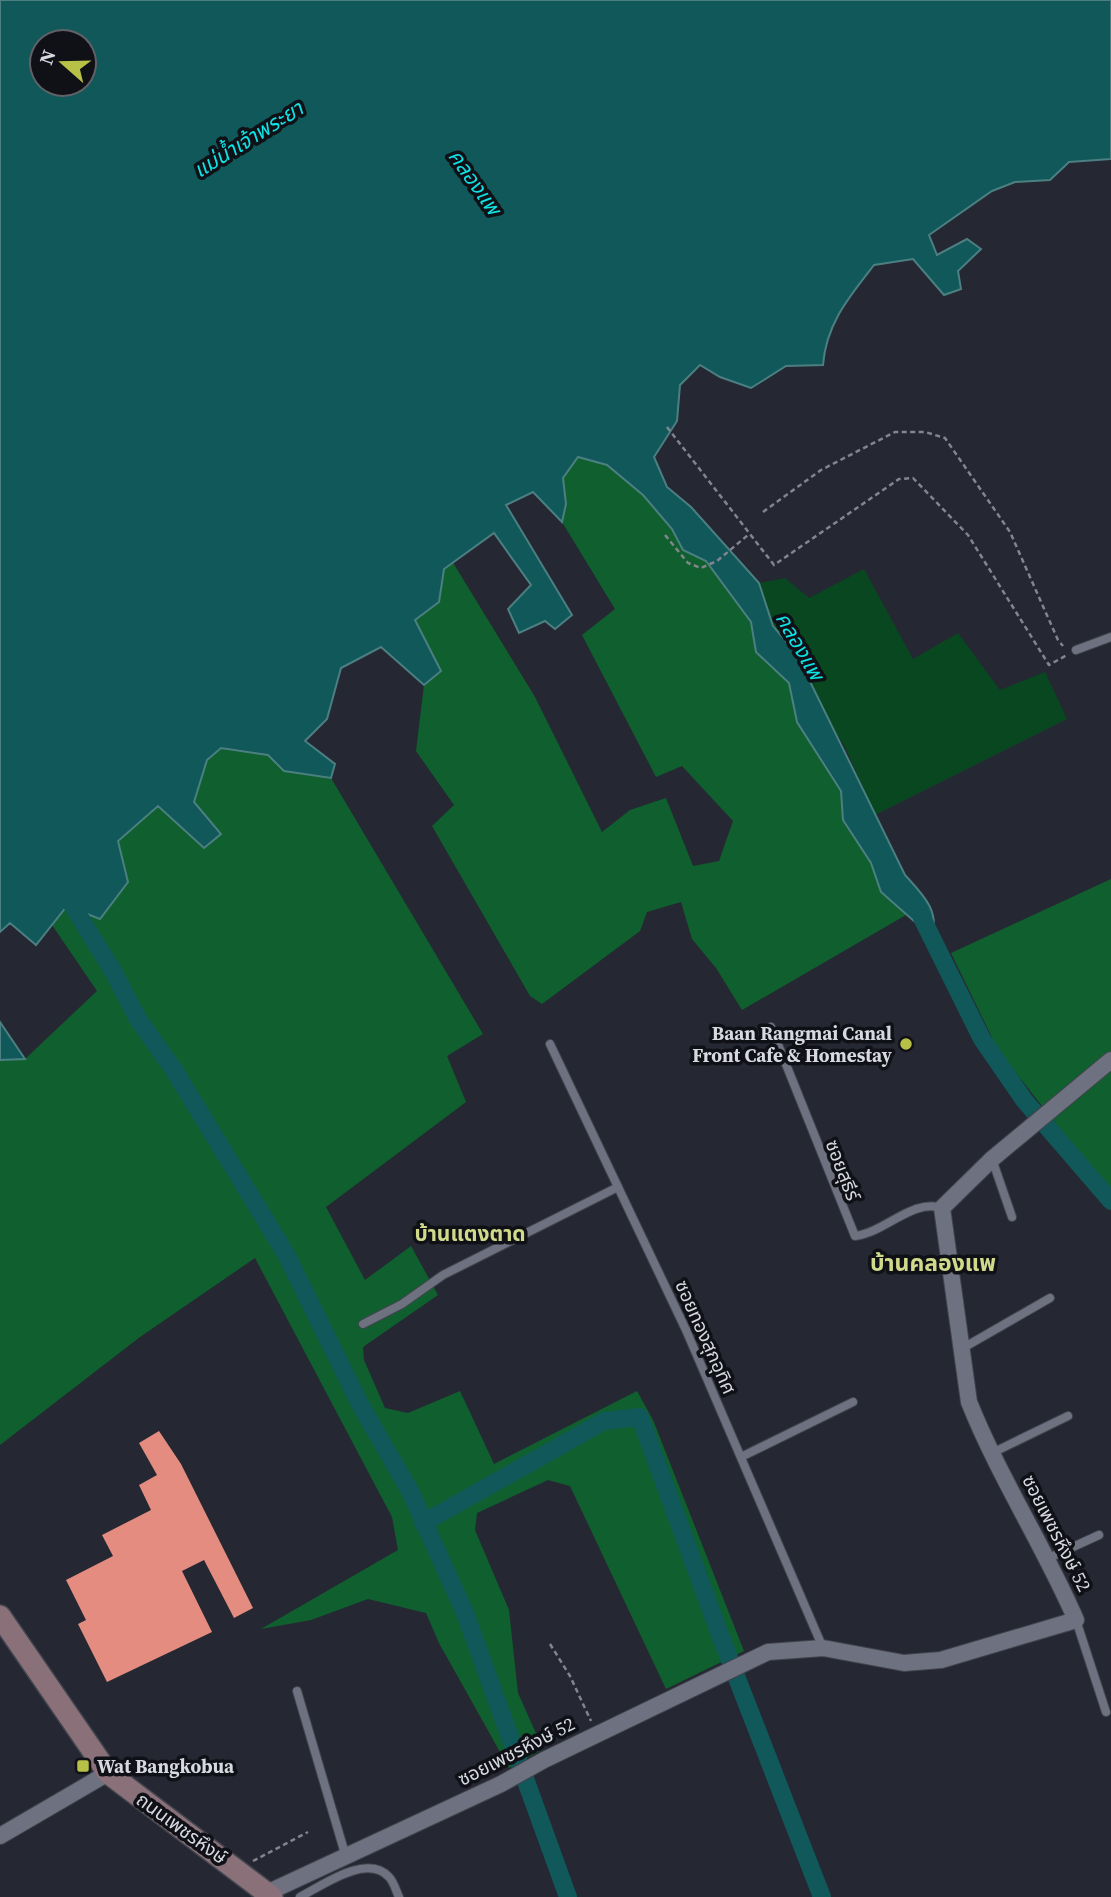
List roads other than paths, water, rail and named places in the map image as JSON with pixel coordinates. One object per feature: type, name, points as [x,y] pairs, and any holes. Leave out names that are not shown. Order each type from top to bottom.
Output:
[{"type":"main road","name":"ถนนเพชรหึงษ์","points":[[0,1616],[108,1773],[271,1895]]},
{"type":"street","points":[[942,1208],[992,1159],[1111,1059]]},
{"type":"street","name":"ซอยเพชรหึงษ์ 52","points":[[271,1895],[766,1652],[823,1647],[904,1663],[942,1660],[1076,1620],[1049,1558],[992,1453],[969,1402],[964,1349],[942,1208]]},
{"type":"street","points":[[0,1836],[108,1773]]},
{"type":"lane","points":[[1076,650],[1111,637]]},
{"type":"lane","name":"ซอยสุธีร์","points":[[771,1027],[855,1236],[870,1232],[923,1206],[942,1208]]},
{"type":"lane","name":"ซอยทองสุกอุทิศ","points":[[550,1044],[743,1456],[823,1647]]},
{"type":"lane","points":[[992,1159],[1012,1217]]},
{"type":"lane","points":[[363,1324],[402,1304],[443,1275],[618,1187]]},
{"type":"lane","points":[[964,1349],[1050,1298]]},
{"type":"lane","points":[[743,1456],[853,1402]]},
{"type":"lane","points":[[992,1453],[1068,1416]]},
{"type":"lane","points":[[1049,1558],[1100,1535]]},
{"type":"lane","points":[[1076,1620],[1106,1712]]},
{"type":"lane","points":[[297,1691],[346,1857]]},
{"type":"lane","points":[[300,1897],[364,1867],[377,1869],[390,1878],[399,1897]]},
{"type":"water","name":"แม่น้ำเจ้าพระยา","points":[[0,0],[1111,0],[1111,159],[1069,162],[1050,180],[1015,182],[992,191],[929,235],[937,255],[967,239],[981,249],[958,271],[961,289],[944,295],[913,259],[874,265],[840,312],[829,337],[823,365],[786,366],[751,388],[720,377],[700,365],[680,385],[677,421],[654,457],[667,487],[691,507],[759,583],[773,626],[796,653],[905,875],[928,903],[934,919],[932,937],[881,892],[871,863],[843,820],[841,791],[797,722],[789,683],[756,652],[751,622],[706,561],[683,550],[672,529],[643,495],[607,465],[578,457],[563,478],[566,504],[562,522],[533,492],[506,505],[572,615],[555,629],[545,621],[519,633],[508,609],[531,585],[494,533],[444,569],[439,602],[415,620],[441,671],[424,685],[381,647],[341,668],[327,719],[305,741],[335,764],[331,778],[284,771],[268,755],[221,748],[207,760],[194,802],[221,834],[204,848],[158,806],[118,841],[128,882],[100,919],[67,906],[36,945],[10,923],[0,932]]},
{"type":"water","points":[[0,1022],[25,1059],[0,1060]]},
{"type":"waterway","points":[[63,890],[113,971],[138,1019],[174,1070],[286,1254],[361,1406],[410,1491],[465,1613],[568,1897]]},
{"type":"waterway","name":"คลองแพ","points":[[922,918],[982,1039],[1024,1100],[1111,1201]]},
{"type":"waterway","points":[[423,1523],[604,1421],[640,1417],[719,1632],[822,1897]]},
{"type":"place","name":"Baan Rangmai Canal Front Cafe & Homestay","points":[[906,1044]]},
{"type":"place","name":"Wat Bangkobua","points":[[83,1766]]},
{"type":"district","name":"บ้านแตงตาด","points":[[470,1233]]},
{"type":"district","name":"บ้านคลองแพ","points":[[933,1263]]}]
